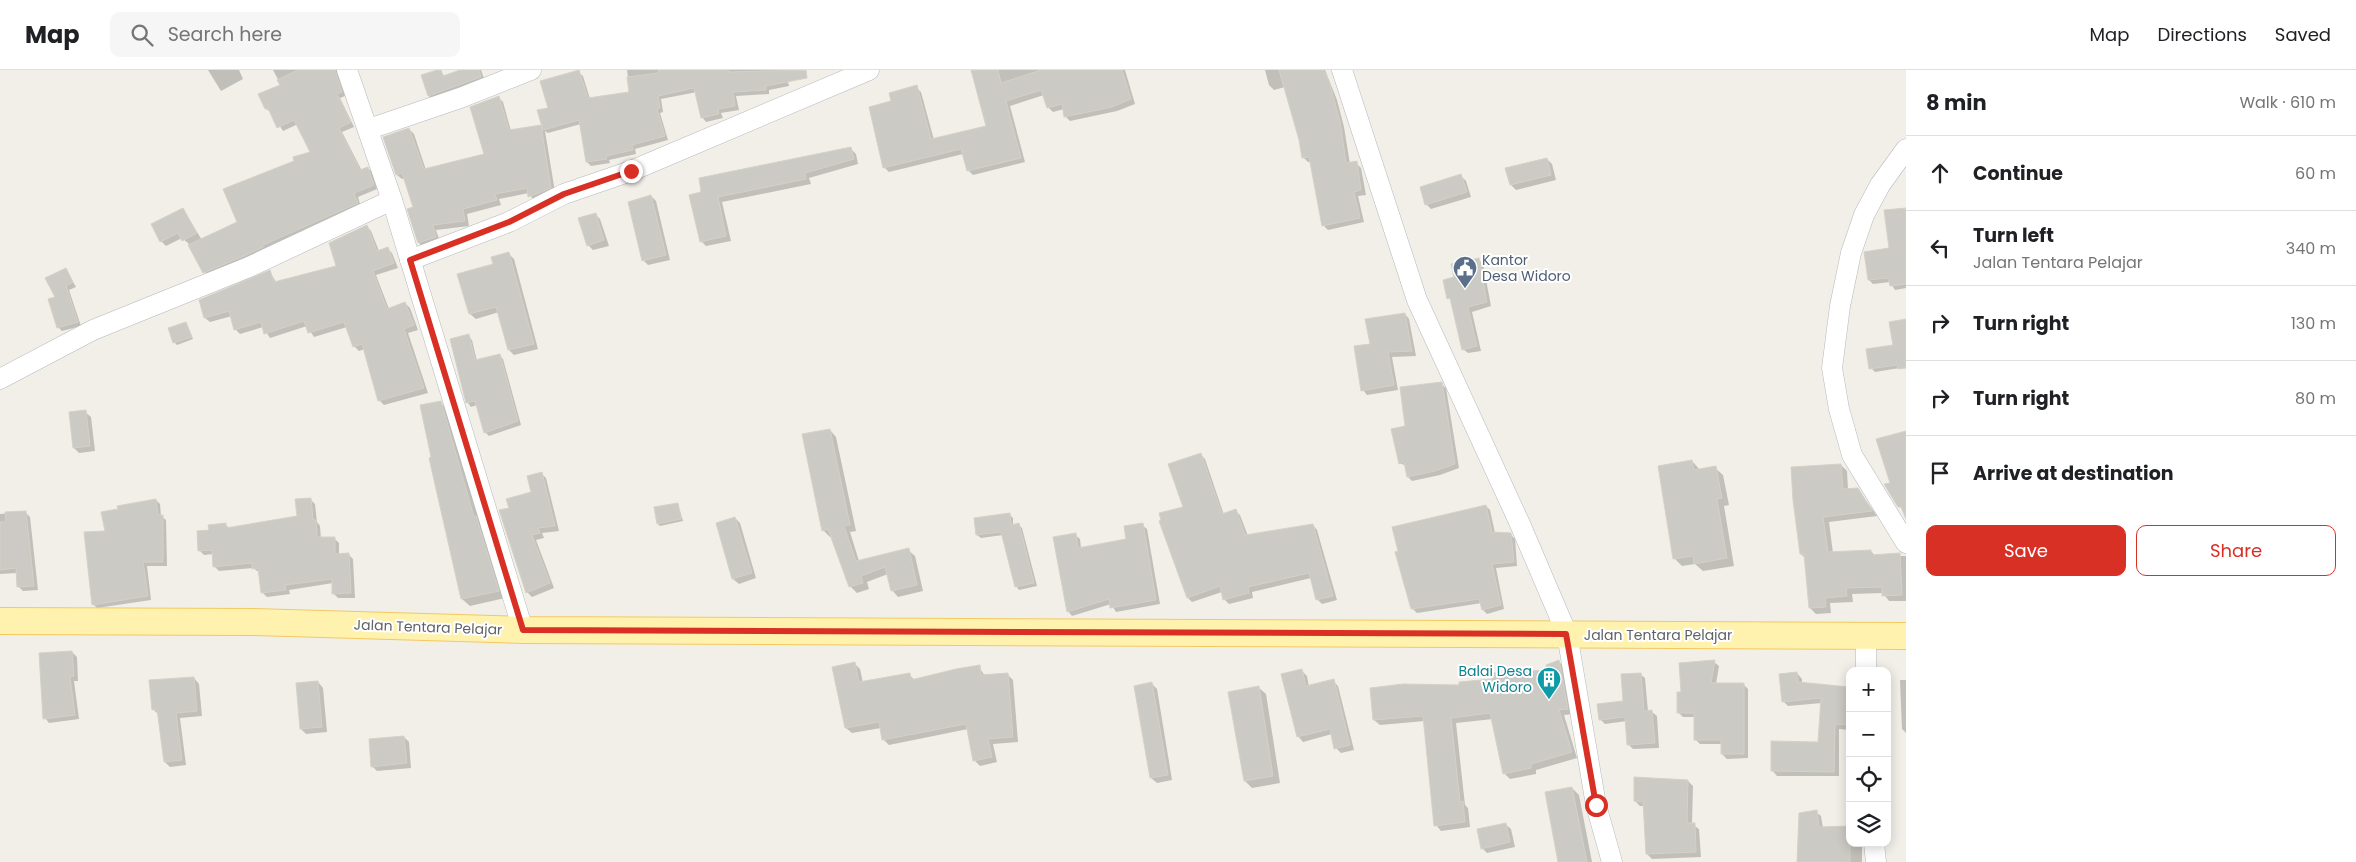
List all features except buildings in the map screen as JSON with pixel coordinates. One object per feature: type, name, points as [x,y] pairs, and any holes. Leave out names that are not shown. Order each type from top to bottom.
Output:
[{"type":"main road","name":"Jalan Tentara Pelajar","points":[[0,621],[252,622],[523,630],[1906,636]]},
{"type":"street","points":[[347,70],[392,200],[523,630]]},
{"type":"street","points":[[369,129],[460,98],[530,70]]},
{"type":"street","points":[[410,260],[509,222],[564,194],[631,171],[869,70]]},
{"type":"street","points":[[1342,70],[1418,300],[1520,524],[1566,634],[1596,805],[1612,862]]},
{"type":"street","points":[[1906,149],[1876,192],[1864,215],[1851,253],[1840,306],[1832,368],[1839,409],[1852,455],[1906,543]]},
{"type":"street","points":[[0,379],[94,330],[249,267],[392,200]]},
{"type":"street","points":[[1866,635],[1866,667]]},
{"type":"street","points":[[1874,847],[1876,862]]},
{"type":"place","name":"Kantor Desa Widoro","points":[[1465,289]]},
{"type":"place","name":"Balai Desa Widoro","points":[[1549,700]]},
{"type":"route","points":[[631,171],[564,194],[509,222],[410,260],[523,630],[1566,634],[1589,752],[1596,805]]}]
